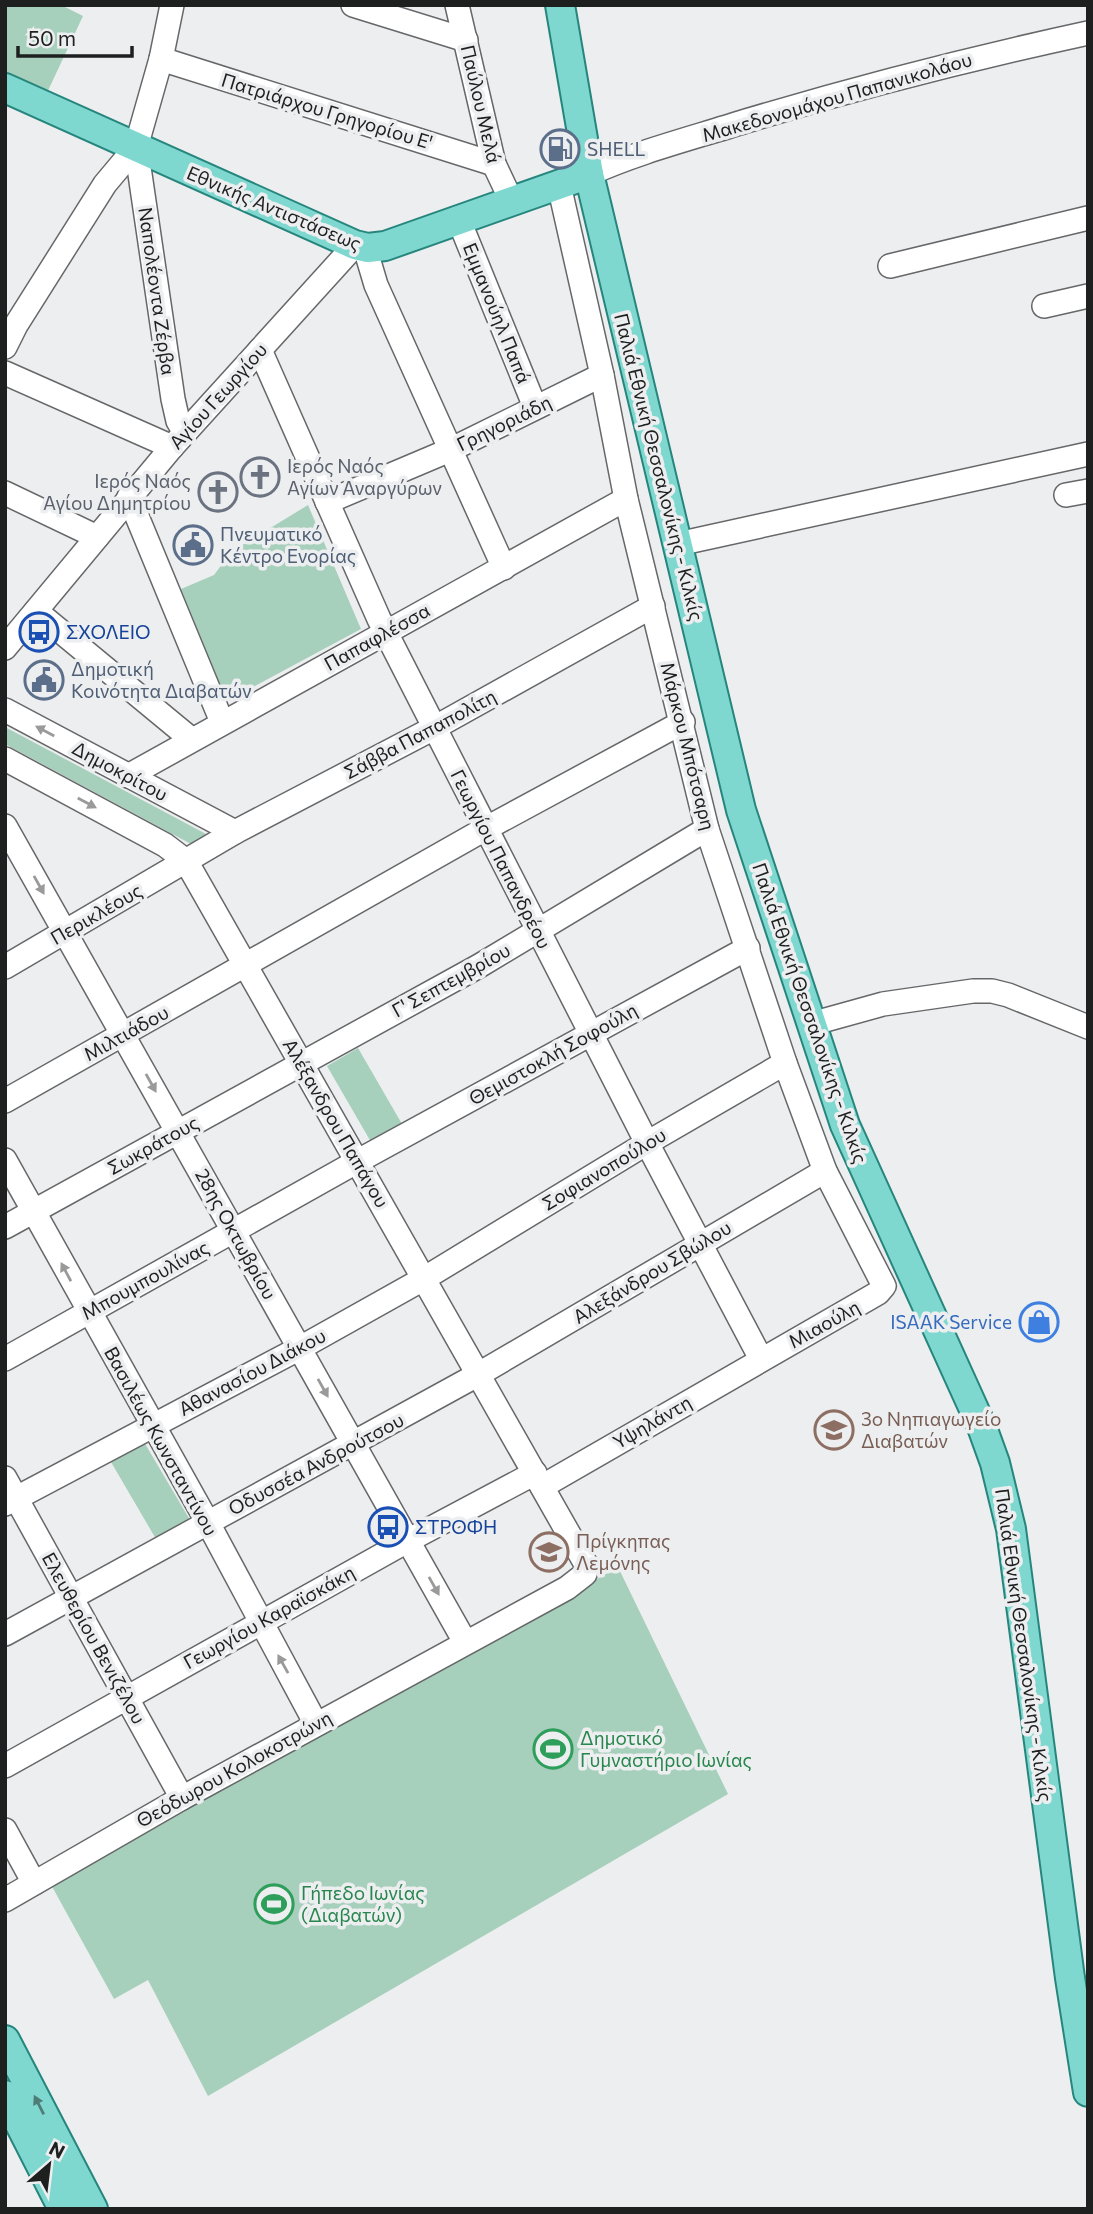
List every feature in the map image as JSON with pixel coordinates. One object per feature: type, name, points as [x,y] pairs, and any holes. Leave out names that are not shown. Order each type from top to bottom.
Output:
[{"type":"main road","name":"Παλιά Εθνική Θεσσαλονίκης - Κιλκίς","points":[[560,5],[574,175],[678,544],[741,810],[852,1143],[982,1427],[1004,1494],[1088,2092]]},
{"type":"main road","name":"Εθνικής Αντιστάσεως","points":[[5,88],[360,246],[385,246],[574,175]]},
{"type":"main road","points":[[5,2040],[93,2209]]},
{"type":"main road","points":[[5,2095],[64,2209]]},
{"type":"street","points":[[5,347],[16,325],[105,184],[136,147],[161,59],[172,5]]},
{"type":"street","points":[[353,5],[466,40]]},
{"type":"street","name":"Παύλου Μελά","points":[[457,5],[494,164],[510,200]]},
{"type":"street","name":"Μακεδονομάχου Παπανικολάου","points":[[574,175],[777,112],[985,55],[1088,33]]},
{"type":"street","name":"Πατριάρχου Γρηγορίου Ε'","points":[[161,59],[494,164]]},
{"type":"street","name":"Ναπολέοντα Ζέρβα","points":[[136,147],[178,421],[178,440]]},
{"type":"street","name":"Μάρκου Μπότσαρη","points":[[574,175],[603,375],[626,499],[708,829],[785,1063],[825,1171],[884,1286]]},
{"type":"street","name":"Εμμανούηλ Παπά","points":[[458,218],[535,407]]},
{"type":"street","points":[[890,266],[1088,218]]},
{"type":"street","points":[[360,246],[503,568]]},
{"type":"street","name":"Αγίου Γεωργίου","points":[[5,648],[178,440],[360,246]]},
{"type":"street","points":[[1044,306],[1088,296]]},
{"type":"street","name":"Γεωργίου Παπανδρέου","points":[[260,350],[385,632],[761,1359]]},
{"type":"street","points":[[5,373],[178,440]]},
{"type":"street","name":"Γρηγοριάδη","points":[[327,502],[450,450],[603,375]]},
{"type":"street","points":[[678,544],[1088,454]]},
{"type":"street","points":[[5,493],[97,537]]},
{"type":"street","points":[[129,497],[222,722]]},
{"type":"street","name":"Παπαφλέσσα","points":[[128,776],[626,499]]},
{"type":"street","name":"Σάββα Παπαπολίτη","points":[[187,861],[234,832],[434,728],[653,606]]},
{"type":"street","points":[[36,611],[191,739]]},
{"type":"street","name":"Δημοκρίτου","points":[[5,710],[234,832]]},
{"type":"street","name":"Μιλτιάδου","points":[[5,1101],[485,829],[683,722]]},
{"type":"street","name":"Αλέξανδρου Παπάγου","points":[[5,760],[165,845],[187,861],[587,1566]]},
{"type":"street","name":"28ης Οκτωβρίου","points":[[6,829],[465,1642]]},
{"type":"street","name":"Γ' Σεπτεμβρίου","points":[[301,1062],[479,966],[708,829]]},
{"type":"street","name":"Περικλέους","points":[[5,967],[187,861]]},
{"type":"street","name":"Θεμιστοκλή Σοφούλη","points":[[358,1161],[748,948]]},
{"type":"street","points":[[811,1024],[883,1004],[973,991],[992,991],[1088,1027]]},
{"type":"street","name":"Σωκράτους","points":[[5,1227],[301,1062]]},
{"type":"street","name":"Σοφιανοπούλου","points":[[425,1278],[785,1063]]},
{"type":"street","name":"Βασιλέως Κωνσταντίνου","points":[[5,1160],[208,1522],[316,1724]]},
{"type":"street","name":"Μπουμπουλίνας","points":[[5,1359],[358,1161]]},
{"type":"street","name":"Αλεξάνδρου Σβώλου","points":[[479,1374],[825,1171]]},
{"type":"street","name":"Αθανασίου Διάκου","points":[[11,1501],[151,1424],[300,1348],[425,1278]]},
{"type":"street","name":"Μιαούλη","points":[[761,1359],[878,1293],[884,1286]]},
{"type":"street","name":"Υψηλάντη","points":[[539,1479],[761,1359]]},
{"type":"street","name":"Οδυσσέα Ανδρούτσου","points":[[5,1634],[479,1374]]},
{"type":"street","name":"Ελευθερίου Βενιζέλου","points":[[5,1478],[11,1501],[71,1597],[182,1798]]},
{"type":"street","name":"Γεωργίου Καραϊσκάκη","points":[[5,1766],[408,1540],[539,1479]]},
{"type":"street","name":"Θεόδωρου Κολοκοτρώνη","points":[[5,1900],[182,1798],[567,1588],[585,1574],[587,1566]]},
{"type":"street","points":[[5,1830],[34,1883]]},
{"type":"green space","points":[[5,5],[61,5],[83,16],[45,97],[5,79]]},
{"type":"green space","points":[[308,505],[361,629],[227,701],[181,589],[214,575],[231,552]]},
{"type":"green space","points":[[5,727],[208,835],[191,844],[5,744]]},
{"type":"green space","points":[[358,1048],[402,1124],[371,1142],[327,1066]]},
{"type":"green space","points":[[144,1442],[190,1520],[156,1539],[111,1462]]},
{"type":"green space","points":[[618,1567],[728,1794],[208,2096],[148,1980],[114,1999],[49,1881]]},
{"type":"place","name":"SHELL","points":[[560,149]]},
{"type":"place","name":"Ιερός Ναός Αγίων Αναργύρων","points":[[260,477]]},
{"type":"place","name":"Ιερός Ναός Αγίου Δημητρίου","points":[[218,492]]},
{"type":"place","name":"Πνευματικό Κέντρο Ενορίας","points":[[193,545]]},
{"type":"place","name":"ΣΧΟΛΕΙΟ","points":[[39,632]]},
{"type":"place","name":"Δημοτική Κοινότητα Διαβατών","points":[[44,680]]},
{"type":"place","name":"ISAAK Service","points":[[1039,1322]]},
{"type":"place","name":"3ο Νηπιαγωγείο Διαβατών","points":[[834,1430]]},
{"type":"place","name":"ΣΤΡΟΦΗ","points":[[388,1527]]},
{"type":"place","name":"Πρίγκηπας Λεμόνης","points":[[549,1552]]},
{"type":"place","name":"Δημοτικό Γυμναστήριο Ιωνίας","points":[[553,1749]]},
{"type":"place","name":"Γήπεδο Ιωνίας (Διαβατών)","points":[[274,1904]]}]
